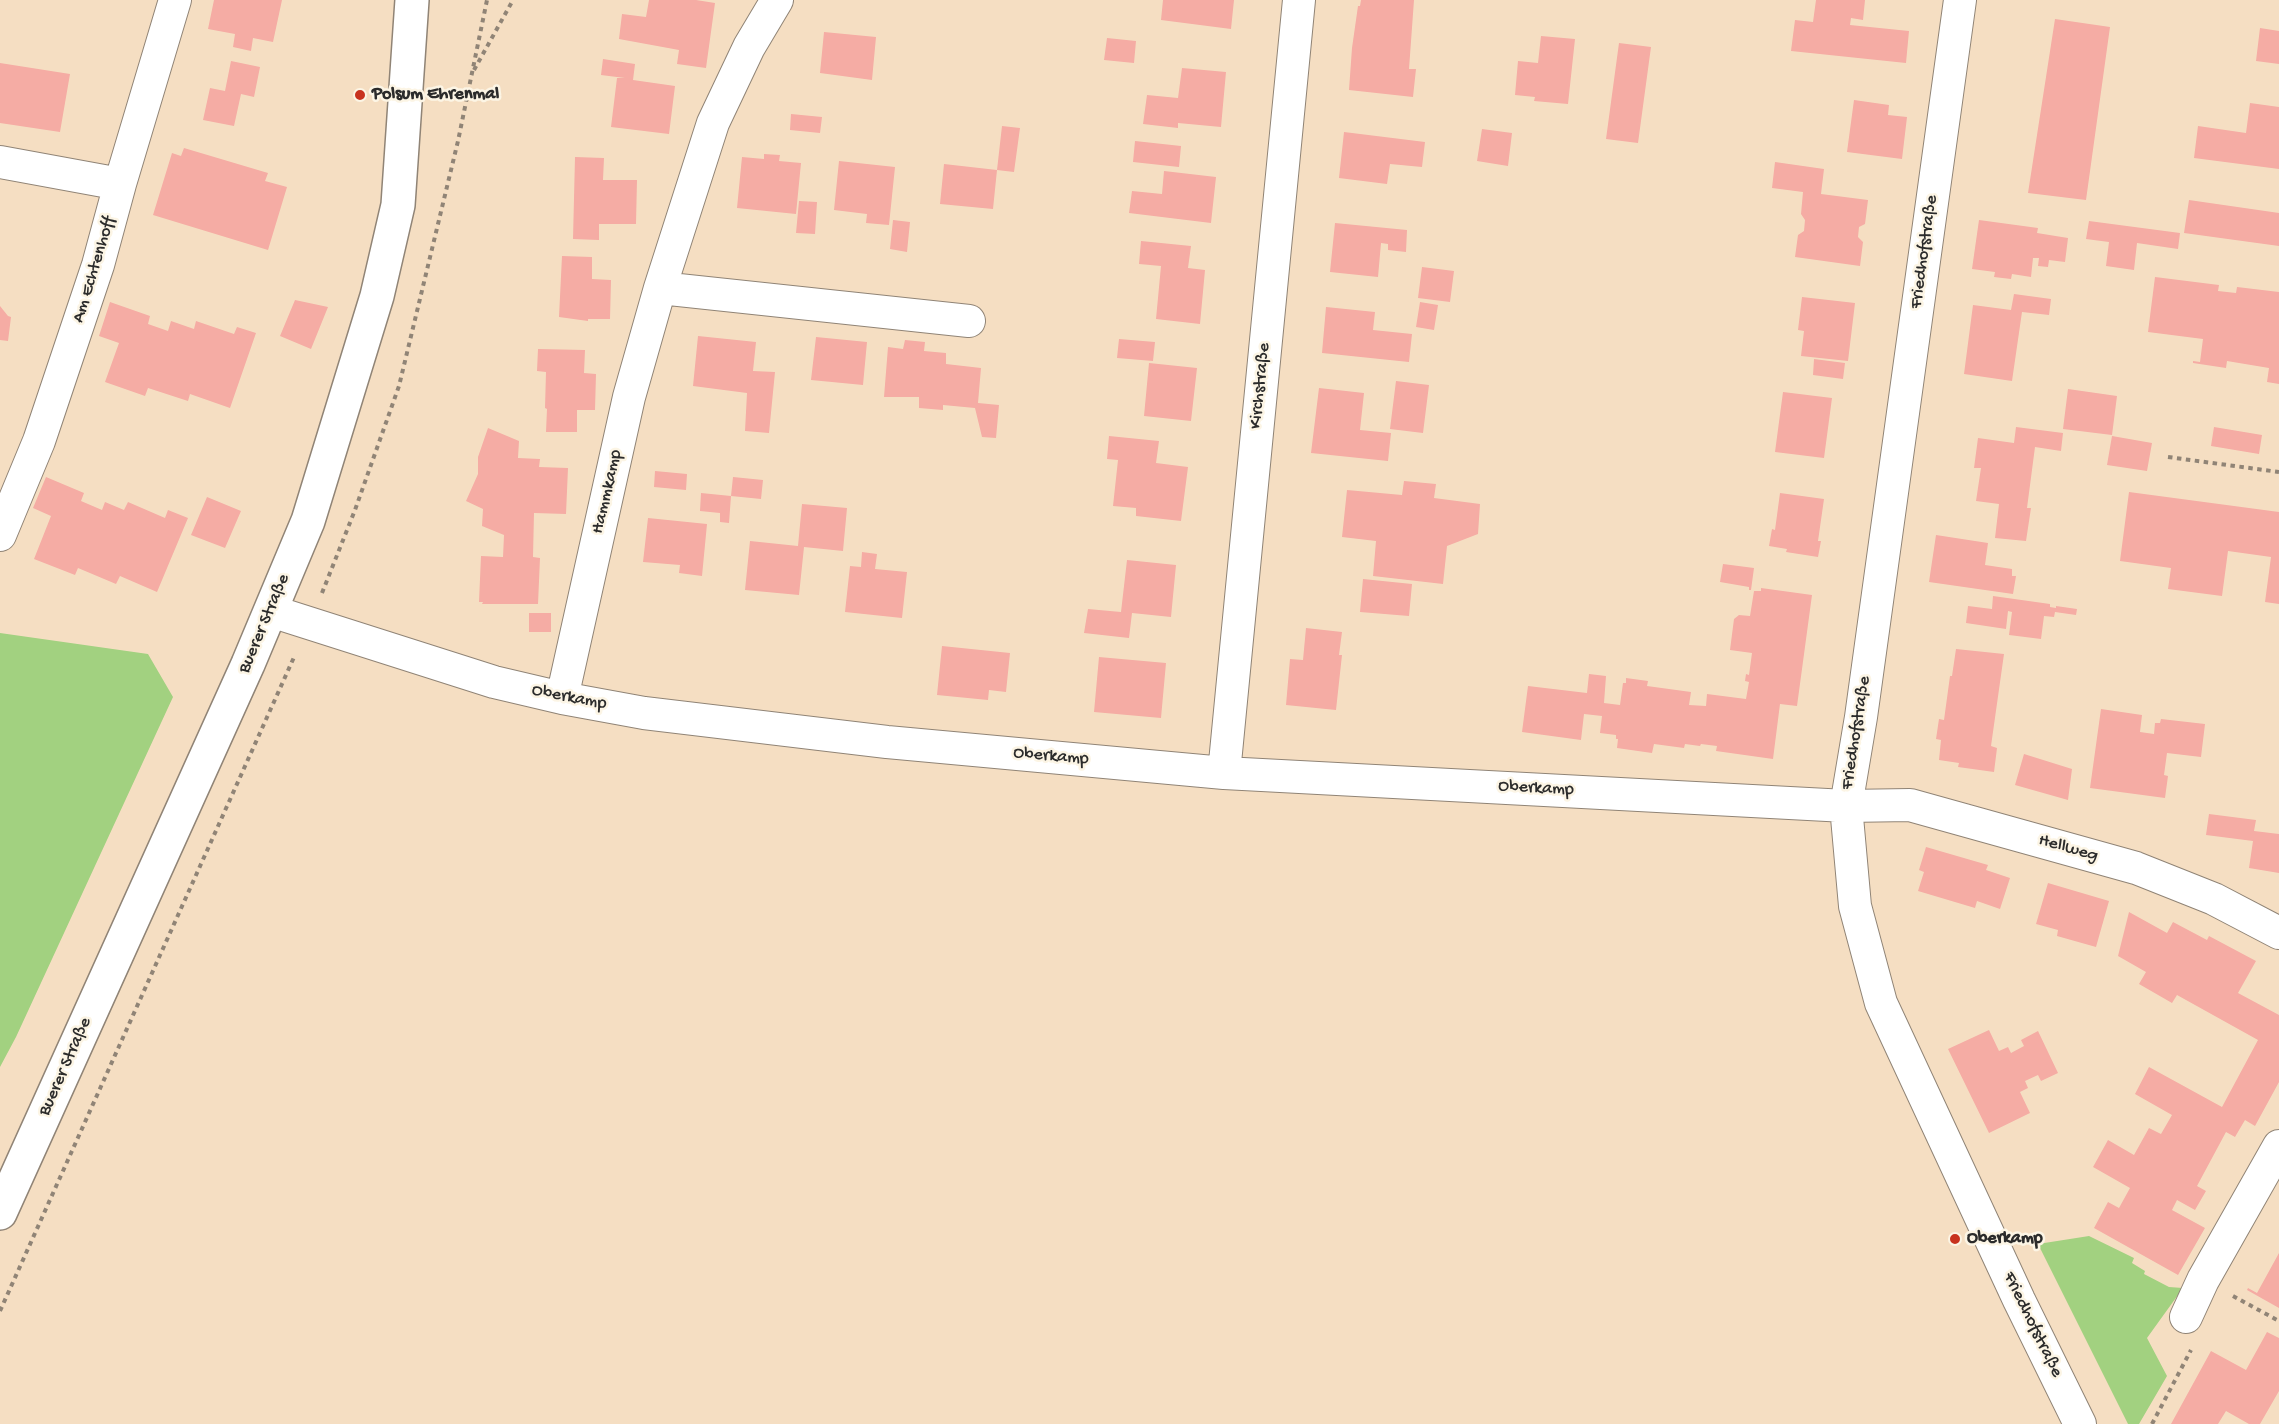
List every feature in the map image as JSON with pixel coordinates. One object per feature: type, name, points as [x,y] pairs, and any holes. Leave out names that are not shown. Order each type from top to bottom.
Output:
[{"type":"main road","name":"Buerer Straße","points":[[0,1213],[271,611],[308,521],[377,296],[398,205],[412,0]]},
{"type":"street","name":"Am Echtenhoff","points":[[0,535],[39,441],[98,265],[176,0]]},
{"type":"street","name":"Hammkamp","points":[[562,698],[629,397],[660,288],[713,123],[748,47],[777,0]]},
{"type":"street","name":"Kirchstraße","points":[[1224,773],[1299,0]]},
{"type":"street","name":"Friedhofstraße","points":[[1960,0],[1861,717],[1846,806],[1855,906],[1881,1003],[2019,1300],[2080,1424]]},
{"type":"street","points":[[0,162],[120,184]]},
{"type":"street","points":[[660,288],[969,321]]},
{"type":"street","name":"Oberkamp","points":[[271,611],[494,682],[562,698],[644,713],[887,742],[1224,773],[1846,806]]},
{"type":"street","name":"Hellweg","points":[[1846,806],[1910,805],[2115,862],[2214,899],[2279,933]]},
{"type":"street","points":[[2191,1329],[2203,1280],[2279,1146]]},
{"type":"path","points":[[472,74],[513,0]]},
{"type":"path","points":[[2168,457],[2279,472]]},
{"type":"path","points":[[2203,1280],[2279,1321]]},
{"type":"path","points":[[2152,1424],[2191,1329]]},
{"type":"green space","points":[[0,633],[148,654],[173,697],[0,1067]]},
{"type":"green space","points":[[2089,1236],[2134,1258],[2132,1263],[2145,1271],[2144,1274],[2169,1287],[2183,1288],[2147,1338],[2167,1376],[2139,1424],[2128,1424],[2038,1244]]},
{"type":"building","points":[[214,0],[282,0],[273,42],[253,38],[251,51],[233,47],[235,34],[208,29]]},
{"type":"building","points":[[649,0],[696,0],[715,3],[706,68],[677,64],[679,50],[619,39],[622,14],[646,17]]},
{"type":"building","points":[[1163,0],[1234,0],[1231,29],[1161,20]]},
{"type":"building","points":[[1361,0],[1414,0],[1409,69],[1416,69],[1413,97],[1349,90],[1352,48],[1358,6]]},
{"type":"building","points":[[1816,0],[1865,0],[1863,20],[1851,18],[1850,25],[1909,31],[1906,63],[1791,51],[1795,20],[1813,22]]},
{"type":"building","points":[[2055,19],[2110,27],[2086,200],[2028,193]]},
{"type":"building","points":[[2260,28],[2279,31],[2279,64],[2256,61]]},
{"type":"building","points":[[824,32],[876,37],[872,80],[820,73]]},
{"type":"building","points":[[1541,36],[1575,39],[1568,104],[1534,101],[1535,97],[1515,95],[1518,61],[1538,63]]},
{"type":"building","points":[[1107,38],[1136,41],[1134,63],[1104,60]]},
{"type":"building","points":[[1619,43],[1651,47],[1638,143],[1606,139]]},
{"type":"building","points":[[603,59],[635,64],[633,80],[675,86],[669,134],[611,127],[617,78],[625,78],[601,75]]},
{"type":"building","points":[[231,61],[260,67],[254,97],[241,94],[234,126],[203,120],[210,88],[225,91]]},
{"type":"building","points":[[0,63],[70,74],[60,132],[0,123]]},
{"type":"building","points":[[1182,68],[1226,72],[1221,127],[1178,123],[1178,128],[1143,124],[1147,95],[1178,98]]},
{"type":"building","points":[[1854,100],[1889,105],[1888,115],[1907,117],[1902,159],[1847,152]]},
{"type":"building","points":[[2250,103],[2279,107],[2279,169],[2194,158],[2198,126],[2246,133]]},
{"type":"building","points":[[791,114],[822,117],[820,133],[790,130]]},
{"type":"building","points":[[1002,126],[1020,128],[1014,172],[997,170]]},
{"type":"building","points":[[1482,129],[1512,133],[1508,166],[1477,161]]},
{"type":"building","points":[[1344,132],[1425,142],[1422,167],[1390,164],[1387,184],[1339,178]]},
{"type":"building","points":[[1135,141],[1181,146],[1179,167],[1133,162]]},
{"type":"building","points":[[184,148],[268,173],[265,181],[287,187],[268,250],[153,215],[172,153],[181,156]]},
{"type":"building","points":[[764,154],[780,155],[779,161],[801,163],[796,214],[737,208],[742,157],[764,159]]},
{"type":"building","points":[[575,157],[604,158],[603,180],[637,180],[636,224],[599,224],[599,240],[573,239]]},
{"type":"building","points":[[839,161],[895,167],[889,225],[866,223],[867,214],[834,210]]},
{"type":"building","points":[[1775,162],[1824,169],[1821,194],[1868,200],[1865,224],[1859,227],[1858,237],[1863,242],[1860,266],[1795,257],[1798,235],[1804,231],[1805,220],[1801,214],[1803,192],[1772,188]]},
{"type":"building","points":[[944,164],[997,170],[993,209],[940,204]]},
{"type":"building","points":[[1164,171],[1216,177],[1211,223],[1129,213],[1132,191],[1162,194]]},
{"type":"building","points":[[2189,200],[2279,213],[2279,246],[2184,233]]},
{"type":"building","points":[[799,201],[817,202],[815,234],[796,233]]},
{"type":"building","points":[[893,220],[910,222],[907,252],[890,249]]},
{"type":"building","points":[[1979,220],[2038,228],[2037,233],[2068,238],[2065,262],[2049,260],[2048,267],[2038,266],[2039,258],[2033,258],[2031,277],[2012,274],[2011,279],[1994,277],[1995,272],[1972,269]]},
{"type":"building","points":[[2089,221],[2180,233],[2178,249],[2137,243],[2134,270],[2106,266],[2109,242],[2086,239]]},
{"type":"building","points":[[1335,223],[1407,230],[1406,252],[1388,250],[1388,244],[1381,243],[1378,277],[1330,272]]},
{"type":"building","points":[[1141,241],[1191,246],[1188,268],[1205,270],[1200,324],[1156,319],[1161,266],[1139,264]]},
{"type":"building","points":[[562,256],[592,257],[592,279],[611,280],[610,319],[588,319],[588,321],[559,317]]},
{"type":"building","points":[[1422,267],[1454,271],[1450,302],[1418,298]]},
{"type":"building","points":[[2155,277],[2219,285],[2218,291],[2236,293],[2237,287],[2279,292],[2279,384],[2267,382],[2269,368],[2227,361],[2226,368],[2193,363],[2193,361],[2200,362],[2203,339],[2148,332]]},
{"type":"building","points":[[2014,294],[2051,299],[2049,315],[2022,312],[2012,381],[1964,374],[1973,305],[2011,310]]},
{"type":"building","points":[[1802,297],[1855,303],[1848,361],[1801,356],[1804,331],[1798,330]]},
{"type":"building","points":[[295,300],[328,307],[311,349],[280,336]]},
{"type":"building","points":[[110,302],[150,316],[148,324],[168,331],[171,321],[194,329],[196,321],[234,334],[237,327],[256,333],[230,408],[190,394],[188,401],[148,388],[145,396],[105,382],[119,343],[99,336]]},
{"type":"building","points":[[1420,302],[1438,305],[1434,330],[1416,327]]},
{"type":"building","points":[[0,306],[11,317],[8,341],[0,340]]},
{"type":"building","points":[[1326,307],[1375,312],[1373,330],[1412,334],[1409,362],[1322,353]]},
{"type":"building","points":[[698,336],[756,342],[753,371],[775,372],[769,433],[745,431],[747,393],[693,386]]},
{"type":"building","points":[[816,337],[867,342],[863,385],[811,380]]},
{"type":"building","points":[[1119,339],[1155,342],[1153,361],[1117,358]]},
{"type":"building","points":[[905,340],[925,342],[924,351],[946,353],[946,364],[981,368],[978,403],[999,405],[996,438],[982,437],[975,408],[943,405],[943,410],[919,408],[919,397],[884,397],[888,347],[903,349]]},
{"type":"building","points":[[538,349],[585,350],[584,373],[596,374],[595,410],[577,410],[577,432],[546,432],[546,372],[537,371]]},
{"type":"building","points":[[1814,359],[1845,363],[1843,379],[1813,375]]},
{"type":"building","points":[[1149,363],[1197,368],[1191,421],[1144,416]]},
{"type":"building","points":[[1396,381],[1429,385],[1423,433],[1390,429]]},
{"type":"building","points":[[1319,388],[1364,393],[1360,430],[1391,433],[1388,461],[1311,453]]},
{"type":"building","points":[[2068,389],[2117,396],[2112,435],[2063,429]]},
{"type":"building","points":[[1783,392],[1832,398],[1824,458],[1775,452]]},
{"type":"building","points":[[2016,427],[2063,433],[2061,451],[2035,447],[2027,508],[2031,508],[2026,541],[1995,538],[1999,504],[1976,501],[1981,468],[1974,468],[1978,438],[2014,443]]},
{"type":"building","points":[[2214,427],[2262,435],[2259,454],[2211,446]]},
{"type":"building","points":[[488,428],[519,441],[518,458],[540,459],[539,467],[568,468],[566,514],[534,513],[533,557],[540,558],[538,604],[482,604],[483,602],[479,602],[481,556],[503,557],[504,535],[482,526],[483,509],[466,501],[478,474],[478,457]]},
{"type":"building","points":[[1109,436],[1159,441],[1156,463],[1188,467],[1181,521],[1136,516],[1136,508],[1113,506],[1118,460],[1107,459]]},
{"type":"building","points":[[2112,436],[2152,443],[2147,471],[2107,465]]},
{"type":"building","points":[[655,471],[687,474],[686,490],[654,487]]},
{"type":"building","points":[[46,477],[84,493],[81,501],[102,510],[105,502],[124,510],[128,502],[165,518],[168,510],[188,518],[157,592],[120,576],[116,584],[78,568],[75,575],[34,559],[51,516],[33,508]]},
{"type":"building","points":[[733,477],[763,480],[761,499],[731,496]]},
{"type":"building","points":[[1404,481],[1436,484],[1434,498],[1480,504],[1478,534],[1447,546],[1443,584],[1373,576],[1376,541],[1342,537],[1347,490],[1402,495]]},
{"type":"building","points":[[2129,492],[2279,512],[2279,604],[2265,602],[2271,557],[2228,551],[2222,596],[2168,589],[2171,568],[2120,561]]},
{"type":"building","points":[[701,493],[731,496],[729,523],[720,522],[720,513],[700,511]]},
{"type":"building","points":[[1780,493],[1824,499],[1818,557],[1786,552],[1787,549],[1769,546],[1772,529],[1775,530]]},
{"type":"building","points":[[207,497],[241,511],[225,548],[191,535]]},
{"type":"building","points":[[802,504],[847,508],[843,551],[804,547],[799,595],[745,590],[750,541],[798,546]]},
{"type":"building","points":[[648,518],[707,524],[702,576],[679,573],[680,565],[643,562]]},
{"type":"building","points":[[1936,535],[1988,543],[1985,565],[2012,569],[2012,576],[2016,576],[2013,594],[1929,582]]},
{"type":"building","points":[[862,552],[877,554],[875,569],[907,572],[902,618],[845,612],[850,566],[861,567]]},
{"type":"building","points":[[1127,560],[1176,565],[1171,617],[1132,613],[1129,638],[1084,633],[1088,609],[1121,612]]},
{"type":"building","points":[[1723,564],[1754,568],[1751,590],[1749,587],[1720,582]]},
{"type":"building","points":[[1363,579],[1412,584],[1409,616],[1360,612]]},
{"type":"building","points":[[1761,588],[1812,595],[1797,706],[1780,704],[1773,759],[1716,751],[1717,746],[1701,744],[1700,746],[1685,744],[1684,748],[1654,744],[1652,753],[1617,748],[1616,735],[1600,733],[1602,716],[1584,714],[1581,740],[1522,732],[1528,686],[1587,693],[1589,674],[1606,676],[1604,703],[1620,705],[1623,683],[1626,683],[1626,678],[1648,681],[1647,686],[1691,692],[1689,705],[1706,706],[1707,694],[1746,699],[1749,682],[1745,681],[1746,674],[1749,675],[1752,653],[1730,650],[1734,619],[1739,615],[1750,616],[1754,591],[1761,591]]},
{"type":"building","points":[[1993,596],[2050,604],[2050,607],[2056,608],[2056,606],[2077,609],[2076,615],[2055,612],[2054,617],[2044,616],[2041,639],[2009,635],[2012,612],[2008,611],[2006,629],[1966,623],[1968,606],[1992,609]]},
{"type":"building","points":[[529,613],[551,613],[551,632],[529,632]]},
{"type":"building","points":[[1306,628],[1342,632],[1336,710],[1286,705],[1290,659],[1303,660]]},
{"type":"building","points":[[942,646],[1010,653],[1006,692],[989,690],[988,700],[937,695]]},
{"type":"building","points":[[1956,649],[2004,654],[1991,746],[1997,748],[1994,772],[1958,767],[1959,763],[1939,760],[1941,740],[1936,739],[1939,719],[1944,720]]},
{"type":"building","points":[[1099,657],[1166,663],[1161,718],[1094,712]]},
{"type":"building","points":[[2101,709],[2142,715],[2140,732],[2154,734],[2155,723],[2160,723],[2161,719],[2205,724],[2201,757],[2167,753],[2164,775],[2168,776],[2165,798],[2090,788]]},
{"type":"building","points":[[2024,754],[2072,769],[2068,800],[2015,785]]},
{"type":"building","points":[[2209,814],[2256,820],[2254,831],[2279,834],[2279,873],[2249,868],[2253,841],[2206,835]]},
{"type":"building","points":[[1926,847],[1988,865],[1986,870],[2010,878],[2000,909],[1977,901],[1975,908],[1918,891],[1924,872],[1919,870]]},
{"type":"building","points":[[2048,883],[2109,901],[2096,947],[2057,936],[2058,930],[2036,924]]},
{"type":"building","points":[[2129,912],[2167,933],[2173,922],[2207,940],[2209,936],[2256,961],[2238,993],[2279,1015],[2279,1082],[2255,1126],[2245,1120],[2235,1137],[2226,1132],[2197,1186],[2206,1191],[2195,1210],[2177,1200],[2172,1210],[2205,1228],[2178,1275],[2094,1228],[2108,1202],[2119,1208],[2130,1188],[2093,1167],[2108,1140],[2134,1155],[2149,1128],[2161,1134],[2172,1115],[2135,1094],[2149,1067],[2222,1107],[2258,1040],[2177,995],[2172,1003],[2139,984],[2146,972],[2118,956]]},
{"type":"building","points":[[1989,1030],[1999,1051],[2008,1047],[2011,1053],[2024,1046],[2021,1040],[2038,1031],[2058,1073],[2041,1081],[2038,1075],[2025,1081],[2028,1088],[2020,1092],[2030,1113],[1989,1133],[1948,1049]]},
{"type":"building","points":[[2279,1253],[2279,1308],[2247,1290],[2248,1288],[2257,1293]]},
{"type":"building","points":[[2267,1332],[2279,1338],[2279,1391],[2260,1424],[2249,1424],[2226,1411],[2218,1424],[2171,1424],[2211,1351],[2246,1370]]},
{"type":"place","name":"Polsum Ehrenmal","points":[[360,95]]},
{"type":"place","name":"Oberkamp","points":[[1955,1239]]}]
